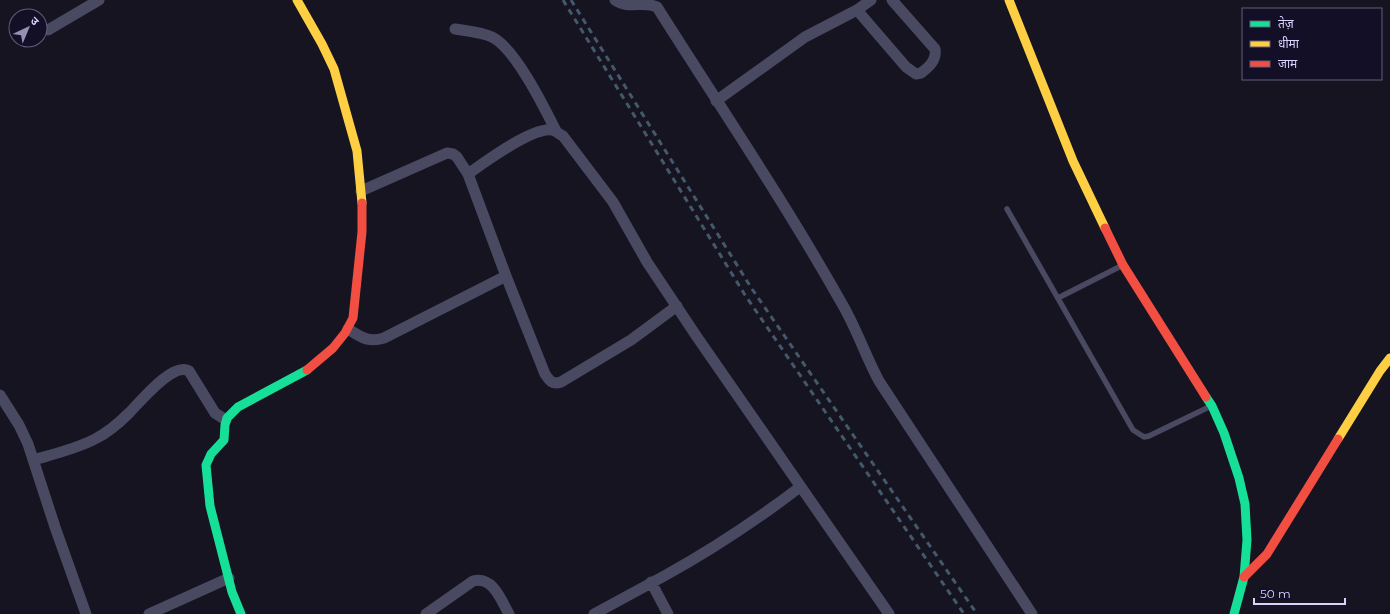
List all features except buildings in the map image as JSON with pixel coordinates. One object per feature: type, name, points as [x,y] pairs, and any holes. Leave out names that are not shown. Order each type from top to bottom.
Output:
[{"type":"main road","points":[[241,614],[232,592],[210,506],[206,465],[210,455],[224,440],[226,420],[229,415],[238,407],[275,389],[306,371],[334,348],[348,328],[353,318],[361,240],[361,191],[357,151],[342,92],[334,69],[322,44],[297,0]]},
{"type":"main road","points":[[1009,0],[1073,161],[1123,265],[1212,406],[1224,432],[1239,478],[1245,504],[1247,540],[1244,577],[1234,614]]},
{"type":"main road","points":[[1244,577],[1267,554],[1380,371],[1390,358]]},
{"type":"street","points":[[48,30],[99,0]]},
{"type":"street","points":[[615,0],[625,4],[648,1],[657,7],[794,221],[843,304],[871,367],[879,381],[1032,614]]},
{"type":"street","points":[[716,101],[805,38],[871,0]]},
{"type":"street","points":[[856,10],[906,67],[916,74],[921,73],[935,59],[935,49],[892,0]]},
{"type":"street","points":[[455,29],[492,37],[501,43],[510,53],[530,83],[556,131],[566,139],[612,202],[647,262],[676,306],[889,614]]},
{"type":"street","points":[[468,174],[509,147],[529,137],[542,131],[556,131]]},
{"type":"street","points":[[361,191],[447,153],[453,154],[457,157],[468,174],[545,374],[552,382],[556,384],[631,340],[676,306]]},
{"type":"street","points":[[348,328],[366,339],[375,341],[384,338],[506,276]]},
{"type":"street","points":[[33,460],[82,445],[96,439],[128,414],[152,388],[162,380],[185,368],[189,371],[215,414],[226,420]]},
{"type":"street","points":[[0,396],[19,425],[28,444],[55,527],[86,614]]},
{"type":"street","points":[[594,614],[666,575],[765,513],[800,487]]},
{"type":"street","points":[[149,614],[229,578]]},
{"type":"street","points":[[426,614],[473,581],[479,579],[484,580],[494,587],[509,614]]},
{"type":"street","points":[[651,582],[668,614]]},
{"type":"lane","points":[[1007,209],[1134,430],[1138,434],[1144,437],[1149,436],[1212,406]]},
{"type":"lane","points":[[1058,298],[1123,265]]},
{"type":"railway","points":[[563,0],[745,295],[964,614]]},
{"type":"railway","points":[[571,0],[752,289],[977,614]]},
{"type":"traffic: fast","points":[[241,614],[232,592],[210,506],[206,465],[211,454],[224,440],[227,418],[238,407],[307,370]]},
{"type":"traffic: fast","points":[[1206,397],[1212,406],[1224,433],[1239,478],[1245,504],[1247,540],[1244,577],[1234,614]]},
{"type":"traffic: slow","points":[[297,0],[322,44],[334,69],[357,151],[362,203]]},
{"type":"traffic: slow","points":[[1009,0],[1073,161],[1105,228]]},
{"type":"traffic: slow","points":[[1338,439],[1380,371],[1390,358]]},
{"type":"traffic: jam","points":[[307,370],[333,348],[345,333],[353,318],[362,232],[362,203]]},
{"type":"traffic: jam","points":[[1105,228],[1123,265],[1206,397]]},
{"type":"traffic: jam","points":[[1244,577],[1267,554],[1338,439]]}]
